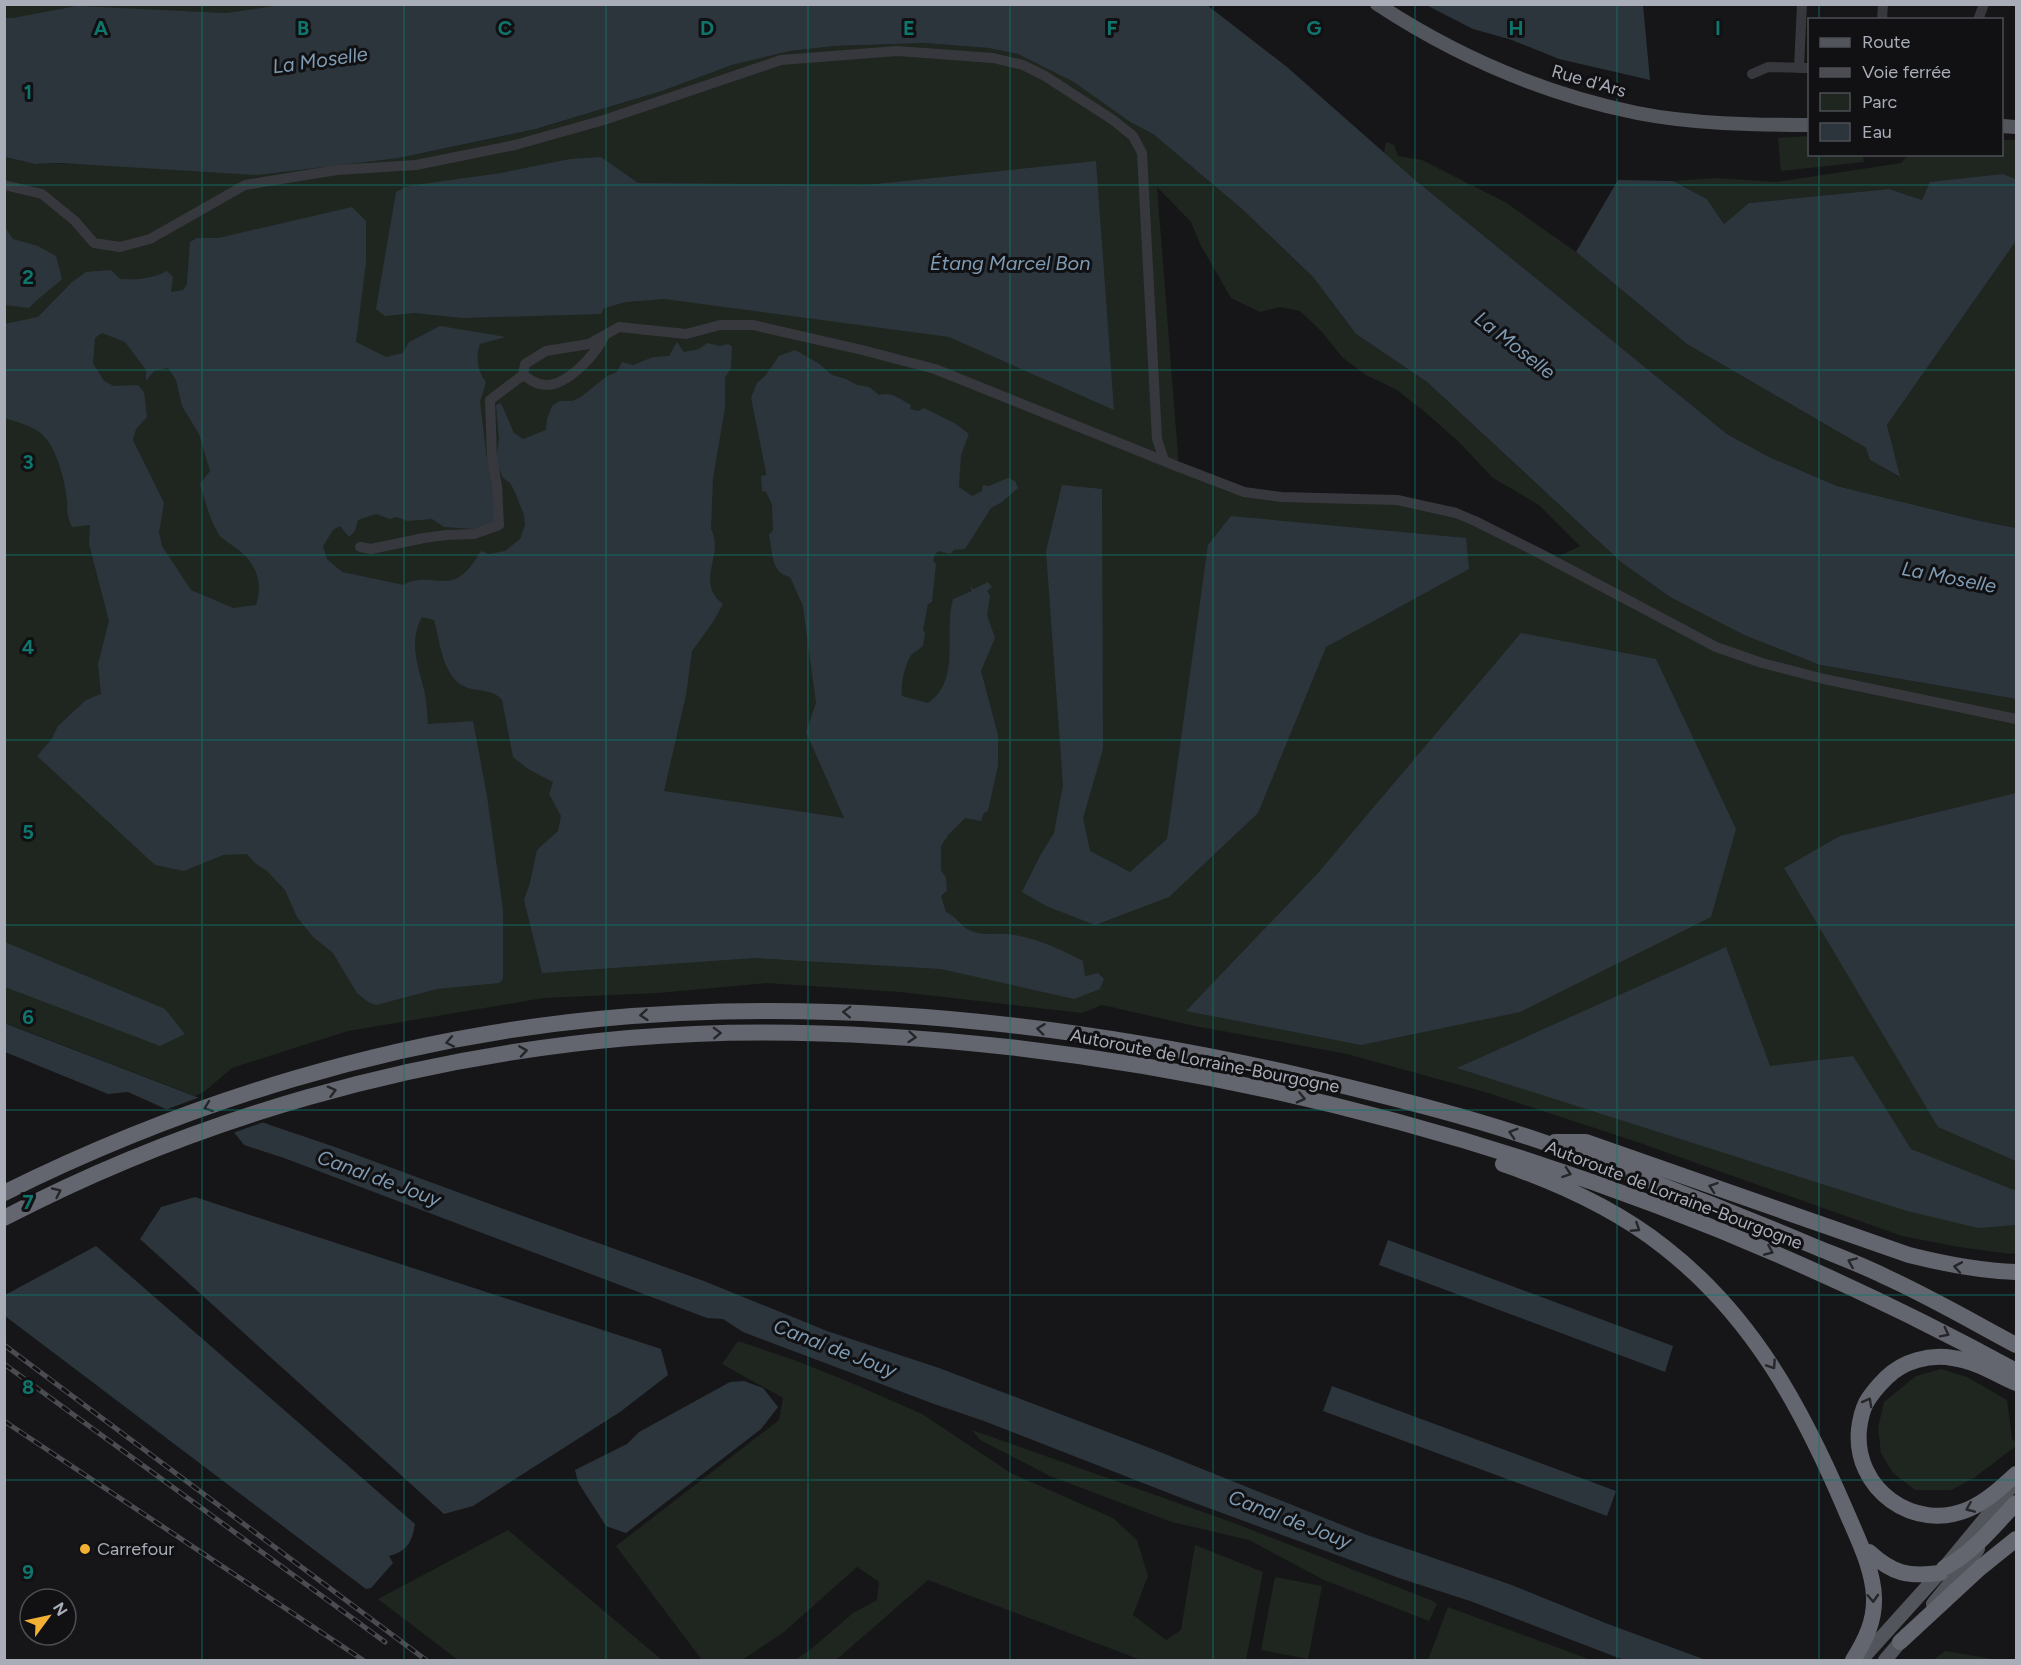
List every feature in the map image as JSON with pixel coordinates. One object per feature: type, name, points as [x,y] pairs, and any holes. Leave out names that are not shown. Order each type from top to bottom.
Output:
[{"type":"highway","name":"Autoroute de Lorraine-Bourgogne","points":[[4,1193],[81,1156],[155,1126],[262,1089],[314,1073],[482,1036],[593,1019],[744,1010],[817,1011],[970,1020],[1084,1034],[1156,1046],[1341,1085],[1541,1141],[1724,1208],[1886,1276],[2016,1345]]},
{"type":"highway","name":"Autoroute de Lorraine-Bourgogne","points":[[4,1218],[98,1173],[185,1138],[276,1107],[416,1070],[555,1046],[686,1035],[806,1033],[902,1036],[1076,1055],[1223,1081],[1338,1106],[1543,1165],[1711,1227],[1865,1293],[2016,1371]]},
{"type":"highway","points":[[1390,1120],[1475,1155],[1560,1185],[1603,1207],[1665,1248],[1709,1287],[1742,1324],[1779,1375],[1802,1417],[1835,1485],[1868,1569],[1874,1595],[1873,1618],[1865,1639],[1852,1660]]},
{"type":"highway","points":[[1541,1141],[1586,1142],[1908,1255],[1956,1267],[2016,1272]]},
{"type":"highway","points":[[1886,1276],[1993,1322],[2016,1335]]},
{"type":"highway","points":[[2016,1383],[1980,1366],[1954,1358],[1922,1358],[1892,1372],[1877,1387],[1865,1404],[1858,1437],[1865,1468],[1873,1482],[1883,1495],[1907,1511],[1928,1515],[1948,1515],[1968,1510],[1986,1500],[2016,1474]]},
{"type":"highway","points":[[1869,1552],[1881,1564],[1894,1571],[1912,1575],[1942,1571],[1960,1560],[2016,1503]]},
{"type":"highway","points":[[1900,1642],[1980,1568],[2016,1539]]},
{"type":"main road","name":"Rue d'Ars","points":[[1377,4],[1456,51],[1520,79],[1574,97],[1636,113],[1688,120],[1754,125],[1808,125]]},
{"type":"main road","points":[[1861,1660],[1942,1571],[2016,1481]]},
{"type":"main road","points":[[1885,1660],[2016,1503]]},
{"type":"street","points":[[1752,74],[1768,67],[1804,68],[1802,4]]},
{"type":"street","points":[[4,185],[42,194],[75,221],[94,243],[120,247],[150,239],[245,185],[337,170],[416,165],[515,145],[604,120],[781,60],[897,51],[993,58],[1023,64],[1113,120],[1133,136],[1142,153],[1157,439],[1164,460]]},
{"type":"street","points":[[360,547],[371,549],[424,538],[474,534],[500,525],[492,458],[490,400],[523,375],[525,364],[546,351],[589,344],[619,327],[686,334],[720,325],[753,325],[935,369],[1244,492],[1281,497],[1397,500],[1456,513],[1528,548],[1716,647],[1762,663],[1824,679],[2016,719]]},
{"type":"street","points":[[523,375],[540,384],[552,385],[570,375],[586,362],[599,348],[605,335]]},
{"type":"green space","points":[[5,4],[288,5],[226,13],[178,11],[5,18]]},
{"type":"green space","points":[[924,43],[988,48],[1018,54],[1074,81],[1130,122],[1153,134],[1242,209],[1313,277],[1356,334],[1427,382],[1621,562],[1670,597],[1744,635],[1820,665],[2016,699],[2016,1253],[1959,1247],[1902,1236],[1640,1143],[1485,1092],[1347,1054],[1195,1026],[1102,1005],[1082,1013],[900,992],[766,983],[659,993],[544,998],[348,1031],[232,1068],[205,1091],[195,1096],[5,1023],[4,157],[35,164],[399,158],[537,129],[662,91],[732,65],[790,51],[835,46]],"holes":[[[1157,187],[1191,222],[1201,246],[1231,298],[1260,312],[1280,307],[1300,311],[1322,332],[1343,358],[1366,375],[1397,390],[1426,413],[1459,442],[1493,478],[1539,505],[1580,546],[1551,560],[1456,513],[1397,500],[1244,492],[1179,467]]]},
{"type":"green space","points":[[1808,136],[1808,156],[1863,156],[1864,162],[1781,171],[1778,138]]},
{"type":"green space","points":[[2003,140],[2016,140],[2016,179],[2003,174],[1922,200],[1889,189],[1749,203],[1724,224],[1707,199],[1673,181],[1716,178],[1777,182],[1901,163],[1907,156],[2003,156]]},
{"type":"green space","points":[[1386,142],[1394,145],[1398,156],[1422,160],[1505,202],[1576,252],[1687,344],[1866,448],[1870,460],[1899,477],[1887,425],[2016,241],[2016,528],[1837,486],[1769,457],[1727,434],[1414,179],[1384,153]]},
{"type":"green space","points":[[738,1341],[847,1381],[922,1414],[1011,1473],[1113,1518],[1137,1540],[1148,1576],[1133,1615],[1166,1640],[1181,1630],[1195,1545],[1263,1572],[1246,1660],[1141,1660],[928,1580],[836,1660],[795,1660],[853,1613],[877,1600],[879,1582],[857,1567],[784,1632],[742,1660],[702,1660],[616,1546],[779,1420],[783,1398],[722,1364]]},
{"type":"green space","points":[[1941,1369],[1967,1377],[2007,1400],[2012,1439],[2016,1442],[2016,1446],[1974,1478],[1951,1490],[1915,1490],[1893,1473],[1881,1453],[1878,1428],[1884,1402],[1916,1376]]},
{"type":"green space","points":[[972,1430],[1234,1523],[1437,1604],[1429,1621],[1324,1580],[1249,1540],[1172,1522],[1050,1476],[980,1440]]},
{"type":"green space","points":[[508,1530],[662,1660],[458,1660],[378,1599]]},
{"type":"green space","points":[[1275,1577],[1322,1586],[1308,1659],[1261,1650]]},
{"type":"green space","points":[[1448,1607],[1591,1660],[1428,1660]]},
{"type":"green space","points":[[1945,1651],[1999,1660],[1933,1660]]},
{"type":"water","name":"La Moselle","points":[[288,4],[1207,5],[1287,67],[1414,179],[1727,434],[1769,457],[1837,486],[2016,528],[2016,699],[1820,665],[1744,635],[1670,597],[1621,562],[1427,382],[1356,334],[1313,277],[1242,209],[1153,134],[1130,122],[1074,82],[1018,54],[988,48],[924,43],[835,46],[790,51],[732,65],[662,91],[536,129],[399,158],[257,175],[61,163],[35,164],[5,157],[5,18],[77,6],[226,13]]},
{"type":"water","points":[[1426,5],[1643,5],[1650,80],[1559,59],[1512,40],[1473,29]]},
{"type":"water","name":"Étang Marcel Bon","points":[[601,157],[638,183],[866,185],[1096,161],[1114,410],[949,337],[664,299],[626,302],[604,308],[601,314],[462,318],[414,313],[385,316],[376,309],[396,192],[408,186],[501,173],[570,159]]},
{"type":"water","points":[[2003,174],[2016,179],[2016,241],[1887,425],[1900,477],[1870,460],[1866,448],[1687,344],[1576,252],[1618,180],[1673,181],[1707,199],[1724,224],[1749,203],[1889,189],[1922,200],[1930,182]]},
{"type":"water","points":[[352,207],[366,221],[366,262],[356,342],[386,357],[403,353],[409,342],[440,326],[506,337],[480,344],[478,354],[479,369],[486,382],[480,402],[487,460],[496,483],[498,522],[474,529],[444,527],[432,519],[408,521],[396,517],[390,519],[376,514],[358,520],[355,531],[349,537],[340,526],[333,530],[323,546],[327,559],[342,572],[404,585],[417,580],[449,581],[463,574],[481,551],[489,554],[505,551],[520,539],[525,525],[524,515],[514,490],[503,478],[496,462],[499,438],[496,405],[501,403],[514,433],[523,439],[546,430],[552,406],[560,401],[572,401],[581,397],[607,376],[617,372],[622,362],[633,365],[653,357],[669,356],[677,342],[684,352],[699,349],[707,343],[732,346],[731,368],[725,378],[725,408],[713,478],[711,529],[715,549],[710,577],[711,587],[715,596],[723,604],[692,651],[686,695],[664,791],[844,818],[806,732],[816,703],[803,606],[790,577],[784,575],[776,566],[769,535],[773,530],[772,504],[766,492],[762,491],[761,476],[766,475],[766,472],[751,398],[757,383],[779,356],[795,350],[818,363],[832,375],[869,387],[879,395],[895,396],[911,405],[910,409],[918,411],[924,408],[956,424],[969,434],[961,455],[959,487],[972,496],[982,491],[983,485],[989,486],[1008,478],[1015,481],[1018,488],[991,508],[965,549],[954,550],[950,554],[939,551],[935,554],[932,602],[928,604],[923,630],[925,633],[923,645],[911,655],[902,681],[902,696],[928,703],[938,693],[945,682],[948,669],[950,613],[953,599],[972,591],[970,587],[974,589],[988,582],[992,587],[987,591],[990,596],[987,615],[995,638],[981,671],[998,735],[998,765],[988,811],[984,813],[981,821],[965,818],[941,846],[941,870],[946,878],[947,890],[941,896],[946,912],[971,931],[1028,938],[1083,961],[1085,976],[1098,973],[1104,979],[1100,989],[1074,999],[941,969],[755,958],[542,973],[524,900],[537,850],[558,831],[561,816],[549,794],[553,782],[528,769],[513,757],[502,700],[492,693],[472,689],[454,679],[444,661],[434,620],[422,617],[415,637],[415,647],[426,699],[428,724],[473,721],[487,796],[503,910],[503,979],[499,983],[437,989],[376,1005],[357,993],[333,953],[313,937],[297,917],[285,890],[247,854],[223,855],[184,871],[155,865],[37,756],[51,740],[58,726],[86,700],[101,694],[98,664],[109,621],[89,544],[90,525],[72,527],[68,516],[64,483],[55,453],[39,432],[5,418],[4,324],[38,317],[72,282],[86,272],[111,270],[120,279],[132,279],[150,277],[167,271],[173,277],[171,292],[183,290],[187,284],[190,242],[197,238],[218,238]],"holes":[[[102,333],[125,342],[146,370],[146,381],[154,371],[168,368],[176,380],[182,406],[199,434],[210,471],[200,484],[210,515],[219,535],[243,553],[253,566],[259,588],[256,605],[233,608],[191,590],[162,546],[159,532],[164,503],[133,440],[136,429],[147,417],[144,392],[138,385],[114,386],[104,381],[93,363],[95,338]]]},
{"type":"water","points":[[4,226],[13,239],[38,246],[56,256],[62,279],[29,308],[5,305]]},
{"type":"water","points":[[1062,485],[1102,489],[1103,749],[1083,818],[1090,851],[1130,872],[1167,839],[1208,545],[1231,516],[1466,538],[1469,569],[1326,647],[1258,813],[1169,897],[1095,925],[1046,906],[1022,892],[1054,833],[1063,785],[1046,551]]},
{"type":"water","points":[[1521,633],[1656,659],[1736,829],[1711,917],[1520,1012],[1361,1045],[1186,1011],[1318,873]]},
{"type":"water","points":[[2016,793],[2016,1161],[1938,1127],[1784,868],[1840,836]]},
{"type":"water","points":[[5,942],[165,1009],[185,1034],[160,1046],[5,987]]},
{"type":"water","points":[[1726,947],[1770,1066],[1853,1056],[1911,1149],[2016,1189],[2016,1225],[1978,1228],[1907,1211],[1457,1068]]},
{"type":"water","name":"Canal de Jouy","points":[[4,1023],[270,1125],[704,1281],[827,1331],[939,1368],[1155,1450],[1367,1535],[1509,1584],[1706,1660],[1624,1660],[1470,1601],[1399,1578],[1184,1499],[984,1421],[743,1332],[723,1319],[707,1318],[284,1158],[244,1145],[233,1131],[168,1110],[128,1092],[108,1094],[5,1052]]},
{"type":"water","points":[[195,1197],[661,1349],[668,1375],[620,1412],[473,1506],[444,1514],[140,1239],[161,1207]]},
{"type":"water","points":[[1388,1240],[1673,1346],[1665,1372],[1379,1265]]},
{"type":"water","points":[[96,1246],[415,1524],[408,1544],[401,1551],[389,1556],[393,1563],[371,1588],[366,1589],[5,1316],[5,1295]]},
{"type":"water","points":[[744,1381],[763,1388],[778,1407],[761,1429],[626,1533],[606,1526],[578,1482],[575,1470],[627,1444],[639,1432],[730,1382]]},
{"type":"water","points":[[1332,1386],[1616,1491],[1607,1516],[1323,1411]]},
{"type":"pier","points":[[203,1096],[267,1121],[230,1134],[162,1111]]},
{"type":"railway","points":[[4,1345],[426,1660]]},
{"type":"railway","points":[[4,1364],[385,1642]]},
{"type":"railway","points":[[4,1421],[363,1660]]},
{"type":"place","name":"Carrefour","points":[[85,1549]]}]
